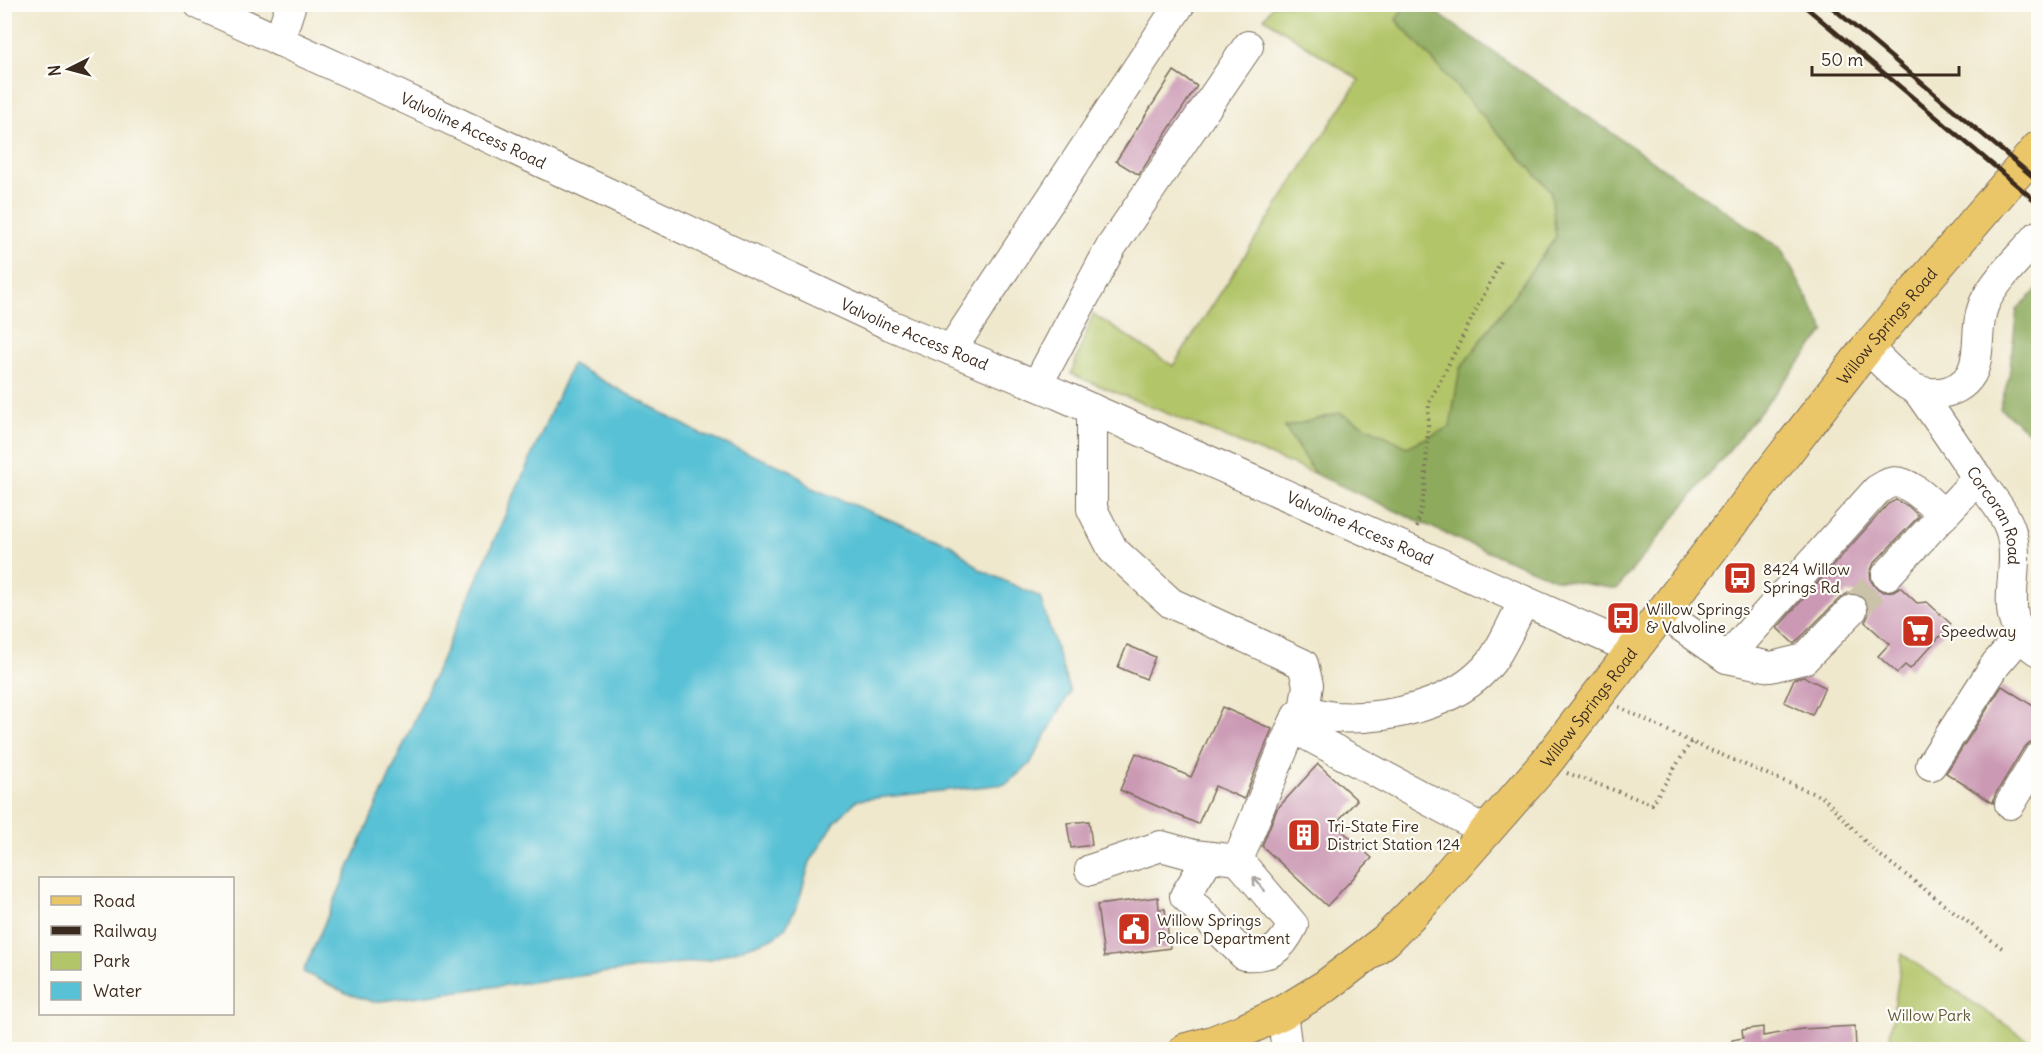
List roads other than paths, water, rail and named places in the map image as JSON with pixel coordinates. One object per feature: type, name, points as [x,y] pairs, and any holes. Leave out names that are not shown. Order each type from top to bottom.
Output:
[{"type":"main road","name":"Willow Springs Road","points":[[1185,1050],[1211,1043],[1282,1013],[1326,986],[1386,940],[1430,895],[1544,765],[1867,348],[2038,148]]},
{"type":"street","name":"Valvoline Access Road","points":[[198,4],[669,220],[890,325],[1037,385],[1635,650]]},
{"type":"street","points":[[279,41],[291,4]]},
{"type":"street","points":[[951,350],[1180,4]]},
{"type":"street","points":[[1037,385],[1111,247],[1248,46]]},
{"type":"street","points":[[1918,391],[1956,390],[1972,374],[1980,315],[1984,303],[2038,236]]},
{"type":"street","name":"Corcoran Road","points":[[1867,348],[1906,384],[1918,391],[2007,520],[2015,552],[2011,590],[2012,610],[2015,625],[2030,643]]},
{"type":"street","points":[[1092,409],[1092,509],[1113,550],[1171,603],[1302,664],[1308,685],[1298,719],[1238,860]]},
{"type":"street","points":[[1887,575],[1978,478]]},
{"type":"street","points":[[1727,658],[1877,490],[1889,483],[1899,482],[1944,514]]},
{"type":"street","points":[[1298,719],[1396,713],[1424,708],[1451,694],[1491,662],[1524,601]]},
{"type":"street","points":[[1661,612],[1727,658],[1771,667],[1804,659],[1852,610]]},
{"type":"street","points":[[1930,765],[1996,664],[2030,643]]},
{"type":"street","points":[[1298,719],[1486,831]]},
{"type":"street","points":[[2010,804],[2038,758]]},
{"type":"street","points":[[1090,870],[1161,846],[1194,855],[1238,860],[1293,925],[1284,944],[1262,956],[1244,955],[1185,896],[1209,857]]},
{"type":"street","points":[[1282,1013],[1287,1050]]},
{"type":"water","points":[[572,364],[699,433],[792,471],[812,488],[952,545],[981,570],[1040,597],[1070,692],[1030,764],[1006,784],[857,800],[835,822],[810,862],[798,904],[785,928],[773,938],[711,959],[690,962],[373,1002],[346,993],[303,972]]},
{"type":"tunnel","points":[[1852,610],[1887,575]]},
{"type":"railway","points":[[1802,4],[2038,203]]},
{"type":"railway","points":[[1828,4],[2038,181]]},
{"type":"place","name":"8424 Willow Springs Rd","points":[[1740,578]]},
{"type":"place","name":"Willow Springs & Valvoline","points":[[1623,618]]},
{"type":"place","name":"Speedway","points":[[1918,631]]},
{"type":"place","name":"Tri-State Fire District Station 124","points":[[1304,835]]},
{"type":"place","name":"Willow Springs Police Department","points":[[1134,929]]},
{"type":"park label","name":"Willow Park","points":[[1929,1015]]}]
